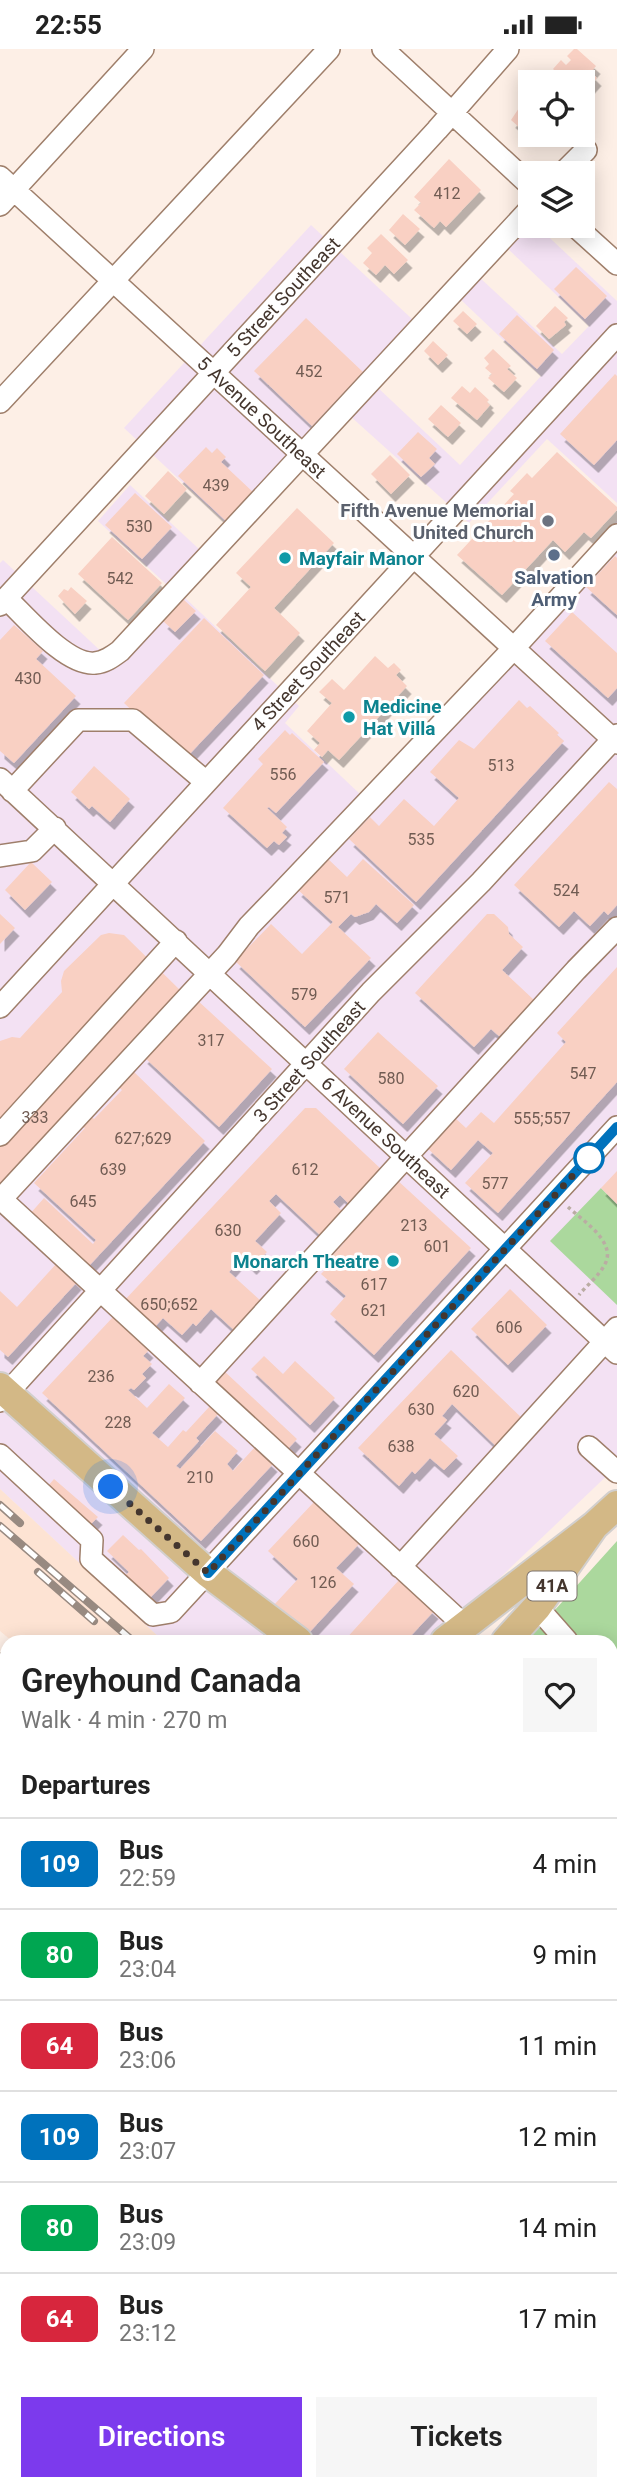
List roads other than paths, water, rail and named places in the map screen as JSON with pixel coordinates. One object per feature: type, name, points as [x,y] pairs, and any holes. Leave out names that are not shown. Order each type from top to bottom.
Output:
[{"type":"main road","points":[[2,1394],[208,1573],[290,1635]]},
{"type":"main road","name":"41A","points":[[511,1635],[537,1607],[594,1526],[617,1505]]},
{"type":"main road","points":[[455,1634],[594,1526]]},
{"type":"main road","points":[[208,1573],[231,1607],[261,1635]]},
{"type":"street","points":[[5,191],[143,49]]},
{"type":"street","points":[[0,403],[329,49]]},
{"type":"street","points":[[383,49],[518,174]]},
{"type":"street","name":"5 Street Southeast","points":[[3,602],[508,49]]},
{"type":"street","points":[[575,161],[586,150]]},
{"type":"street","name":"5 Avenue Southeast","points":[[5,191],[112,280],[513,649],[616,739]]},
{"type":"street","points":[[3,602],[79,661],[106,661],[120,651],[518,222]]},
{"type":"street","points":[[588,238],[617,264]]},
{"type":"street","name":"4 Street Southeast","points":[[0,1007],[617,335]]},
{"type":"street","points":[[455,1634],[400,1566],[1,1199],[211,973],[249,926],[513,649],[617,535]]},
{"type":"street","points":[[6,785],[78,720],[133,720],[206,782]]},
{"type":"street","name":"3 Street Southeast","points":[[2,1394],[100,1291],[371,992],[481,882],[616,739]]},
{"type":"street","name":"6 Avenue Southeast","points":[[6,785],[568,1307],[613,1341]]},
{"type":"street","points":[[0,856],[32,851],[55,828]]},
{"type":"street","points":[[200,1383],[576,969],[617,928]]},
{"type":"street","points":[[0,1135],[176,941]]},
{"type":"street","points":[[0,1455],[92,1539],[91,1559],[153,1615],[171,1612],[617,1127]]},
{"type":"street","points":[[400,1566],[613,1341]]},
{"type":"street","points":[[589,1447],[617,1472]]},
{"type":"street","points":[[537,1607],[562,1635]]},
{"type":"railway","points":[[0,1505],[20,1523]]},
{"type":"railway","points":[[0,1526],[126,1635]]},
{"type":"railway","points":[[38,1572],[94,1621]]},
{"type":"place","name":"Fifth Avenue Memorial United Church","points":[[548,521]]},
{"type":"place","name":"Salvation Army","points":[[554,555]]},
{"type":"place","name":"Mayfair Manor","points":[[285,558]]},
{"type":"place","name":"Medicine Hat Villa","points":[[349,717]]},
{"type":"place","name":"Monarch Theatre","points":[[393,1261]]}]
